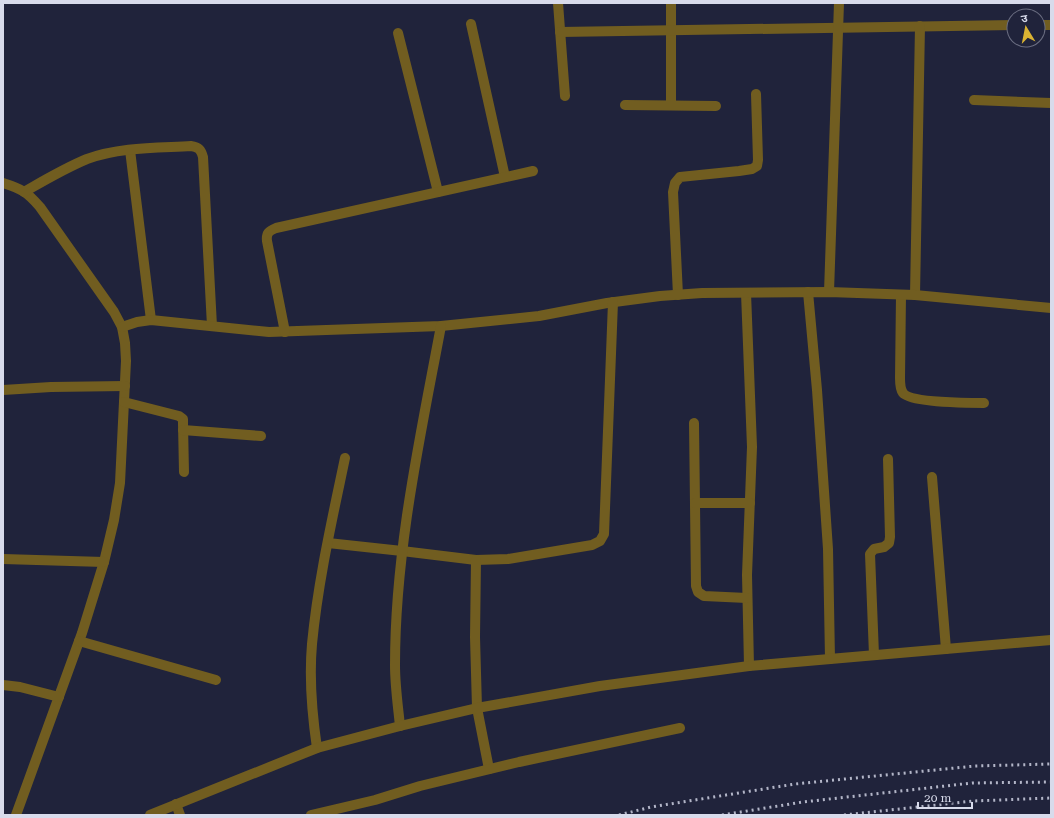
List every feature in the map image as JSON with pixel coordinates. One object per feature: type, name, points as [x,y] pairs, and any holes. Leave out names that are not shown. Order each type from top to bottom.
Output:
[{"type":"street","points":[[558,3],[565,96]]},
{"type":"street","points":[[671,3],[671,106]]},
{"type":"street","points":[[829,292],[839,3]]},
{"type":"street","points":[[471,24],[505,177]]},
{"type":"street","points":[[560,32],[1006,25]]},
{"type":"street","points":[[916,295],[920,26]]},
{"type":"street","points":[[398,33],[438,192]]},
{"type":"street","points":[[678,295],[673,192],[675,183],[680,177],[739,171],[752,169],[757,166],[756,94]]},
{"type":"street","points":[[974,100],[1051,103]]},
{"type":"street","points":[[625,105],[716,106]]},
{"type":"street","points":[[24,192],[67,168],[88,159],[107,154],[130,150],[192,146],[198,147],[202,151],[212,326]]},
{"type":"street","points":[[130,150],[152,320]]},
{"type":"street","points":[[285,332],[266,235],[270,230],[533,172]]},
{"type":"street","points":[[3,183],[17,187],[30,195],[114,312],[122,327],[126,361],[120,482],[114,520],[104,562],[79,641],[16,815]]},
{"type":"street","points":[[808,292],[817,390],[828,549],[830,659]]},
{"type":"street","points":[[122,327],[137,322],[152,320],[269,332],[442,326],[539,316],[613,302],[660,296],[746,293],[829,292],[901,294],[1051,308]]},
{"type":"street","points":[[746,293],[752,447],[747,575],[749,666]]},
{"type":"street","points":[[901,294],[900,378],[903,394],[910,398],[921,400],[984,403]]},
{"type":"street","points":[[328,543],[476,560],[508,559],[592,545],[600,541],[604,534],[613,302]]},
{"type":"street","points":[[400,726],[395,659],[402,551],[409,500],[442,326]]},
{"type":"street","points":[[3,390],[51,387],[125,386]]},
{"type":"street","points":[[124,402],[179,416],[182,419],[184,430],[184,472]]},
{"type":"street","points":[[694,423],[696,586],[698,592],[704,596],[748,598]]},
{"type":"street","points":[[184,430],[261,436]]},
{"type":"street","points":[[317,748],[313,720],[312,646],[320,582],[345,458]]},
{"type":"street","points":[[874,655],[870,554],[874,549],[884,548],[889,543],[888,458]]},
{"type":"street","points":[[932,478],[946,649]]},
{"type":"street","points":[[695,503],[750,503]]},
{"type":"street","points":[[3,559],[104,562]]},
{"type":"street","points":[[476,560],[475,637],[477,708],[489,769]]},
{"type":"street","points":[[150,815],[317,748],[400,726],[477,708],[600,686],[749,666],[1051,640]]},
{"type":"street","points":[[79,641],[216,680]]},
{"type":"street","points":[[3,685],[59,697]]},
{"type":"street","points":[[311,815],[375,800],[420,786],[489,769],[680,728]]},
{"type":"street","points":[[176,804],[180,815]]},
{"type":"railway","points":[[619,815],[651,807],[795,784],[975,766],[1051,764]]},
{"type":"railway","points":[[722,815],[803,802],[972,783],[1051,782]]},
{"type":"railway","points":[[844,815],[973,801],[1051,798]]}]
